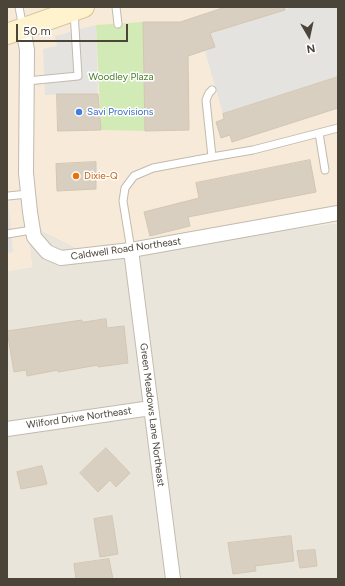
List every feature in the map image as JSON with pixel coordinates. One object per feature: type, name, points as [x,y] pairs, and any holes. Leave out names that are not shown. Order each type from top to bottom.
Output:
[{"type":"street","points":[[15,31],[79,9]]},
{"type":"street","name":"Caldwell Road Northeast","points":[[15,31],[27,50],[26,173],[32,230],[34,237],[47,252],[61,258],[132,250],[338,213]]},
{"type":"street","name":"Green Meadows Lane Northeast","points":[[132,250],[150,408],[173,579]]},
{"type":"street","name":"Wilford Drive Northeast","points":[[7,429],[150,408]]},
{"type":"lane","points":[[15,31],[19,7]]},
{"type":"lane","points":[[116,7],[118,24]]},
{"type":"lane","points":[[27,82],[78,76],[79,9]]},
{"type":"lane","points":[[212,90],[206,100],[212,157]]},
{"type":"lane","points":[[132,250],[123,201],[125,188],[134,176],[153,168],[253,150],[338,128]]},
{"type":"lane","points":[[319,133],[325,170]]},
{"type":"lane","points":[[8,196],[28,194]]},
{"type":"lane","points":[[7,234],[32,230]]},
{"type":"shaded area","points":[[7,7],[338,7],[338,223],[92,256],[28,223],[32,267],[7,271]]},
{"type":"shaded area","points":[[293,7],[338,7],[338,77],[223,114],[205,51],[215,47],[210,33]]},
{"type":"shaded area","points":[[96,25],[98,94],[45,95],[43,49],[57,46],[55,36]]},
{"type":"shaded area","points":[[7,185],[13,252],[7,253]]},
{"type":"shaded area","points":[[27,223],[92,256],[338,223],[338,579],[7,579],[7,271],[32,267]]},
{"type":"green space","name":"Woodley Plaza","points":[[143,22],[145,131],[101,130],[96,25]]},
{"type":"building","points":[[226,7],[285,7],[285,10],[210,33],[215,47],[188,56],[189,130],[145,131],[143,22],[180,22]]},
{"type":"building","points":[[338,77],[338,108],[232,142],[230,135],[221,138],[216,122],[224,119],[223,114]]},
{"type":"building","name":"Savi Provisions","points":[[57,94],[98,94],[101,130],[58,131]]},
{"type":"building","points":[[310,160],[316,192],[188,217],[190,226],[150,236],[144,212],[199,198],[196,183]]},
{"type":"building","name":"Dixie-Q","points":[[96,162],[96,189],[57,191],[56,164]]},
{"type":"building","points":[[106,319],[107,328],[124,326],[128,363],[98,367],[98,365],[58,372],[58,370],[27,376],[26,370],[14,372],[7,331],[82,320],[82,322]]},
{"type":"building","points":[[106,448],[130,473],[116,487],[110,480],[98,492],[80,473]]},
{"type":"building","points":[[42,466],[47,484],[21,489],[17,472]]},
{"type":"building","points":[[112,516],[118,554],[100,557],[94,519]]},
{"type":"building","points":[[291,536],[294,561],[255,566],[256,571],[233,574],[228,543]]},
{"type":"building","points":[[315,550],[317,566],[300,568],[297,551]]},
{"type":"building","points":[[109,559],[113,579],[76,579],[74,564]]},
{"type":"place","name":"Savi Provisions","points":[[79,112]]},
{"type":"place","name":"Dixie-Q","points":[[76,176]]}]
